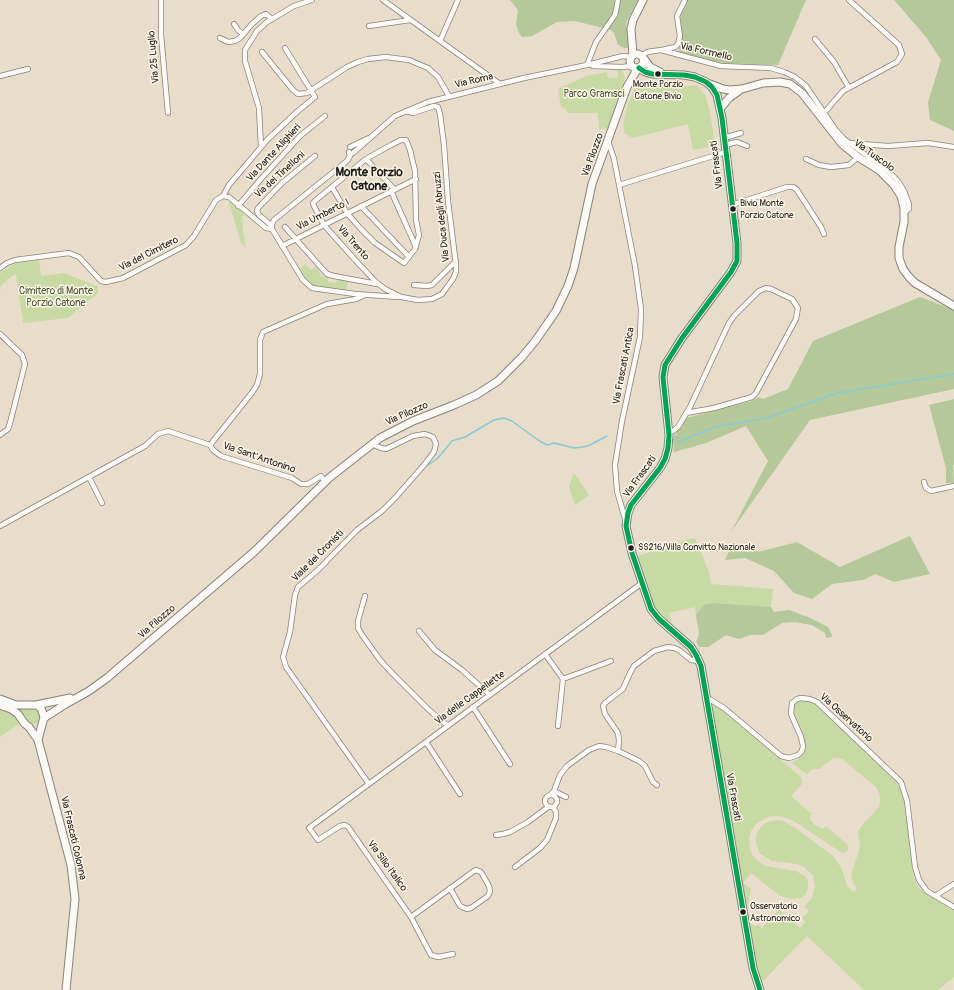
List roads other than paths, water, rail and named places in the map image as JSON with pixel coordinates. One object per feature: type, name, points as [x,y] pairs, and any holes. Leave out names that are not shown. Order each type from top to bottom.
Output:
[{"type":"main road","points":[[635,67],[644,63],[638,56],[632,24],[643,0]]},
{"type":"main road","points":[[638,56],[630,61],[635,67],[645,72],[652,74],[691,76],[723,89],[742,89]]},
{"type":"main road","points":[[638,56],[653,69],[672,75]]},
{"type":"main road","name":"Via Pilozzo","points":[[42,721],[64,705],[86,693],[107,678],[255,551],[325,481],[372,444],[396,429],[462,402],[482,392],[506,373],[531,347],[556,311],[568,286],[574,268],[591,189],[635,67]]},
{"type":"main road","name":"Via Tuscolo","points":[[742,89],[768,82],[790,84],[807,99],[834,136],[858,157],[876,168],[891,180],[901,196],[904,213],[899,247],[899,258],[903,269],[911,280],[954,306]]},
{"type":"main road","name":"Via Frascati","points":[[710,84],[717,95],[725,145],[738,249],[735,267],[709,304],[679,342],[664,368],[669,432],[668,448],[664,461],[632,505],[626,523],[630,547],[648,603],[654,613],[689,644],[699,661],[753,968],[760,990]]},
{"type":"main road","points":[[720,109],[729,98],[742,89]]},
{"type":"main road","name":"Via Pilozzo","points":[[36,705],[86,693]]},
{"type":"main road","points":[[0,700],[16,705],[36,705],[42,709],[42,721],[36,727],[29,727]]},
{"type":"main road","name":"Via Frascati Colonna","points":[[0,705],[16,712],[38,740],[74,878],[74,904],[66,990]]},
{"type":"main road","name":"Via Frascati Colonna","points":[[38,740],[42,721]]},
{"type":"street","name":"Via 25 Luglio","points":[[161,0],[161,48],[168,113]]},
{"type":"street","points":[[293,0],[296,5]]},
{"type":"street","points":[[261,147],[259,105],[247,71],[244,54],[245,48],[257,31],[272,19],[296,5],[312,0]]},
{"type":"street","points":[[383,0],[500,84]]},
{"type":"street","points":[[440,41],[458,0]]},
{"type":"street","points":[[587,65],[596,42],[615,15],[618,0]]},
{"type":"street","points":[[587,65],[623,56],[638,56],[644,53],[676,46],[680,36],[677,16],[685,0]]},
{"type":"street","points":[[824,113],[842,92],[897,62],[902,52],[900,45],[849,0]]},
{"type":"street","points":[[220,38],[225,42],[238,40],[252,24],[263,15],[268,15],[272,19]]},
{"type":"street","points":[[370,26],[410,20]]},
{"type":"street","points":[[234,24],[243,34]]},
{"type":"street","points":[[815,39],[832,59],[849,88]]},
{"type":"street","points":[[285,48],[311,90],[314,98],[291,117],[261,147],[229,185],[223,196],[228,197],[266,228],[272,227],[303,280],[311,287],[364,295],[401,297]]},
{"type":"street","name":"Via Formello","points":[[660,50],[722,66],[735,68],[767,67],[784,72],[798,79],[806,86],[824,113],[848,142],[888,171],[898,181],[909,204],[909,209],[904,213]]},
{"type":"street","points":[[262,52],[294,91],[302,94],[354,64],[368,59],[389,57],[409,60],[428,68],[438,77],[449,96]]},
{"type":"street","points":[[587,65],[635,67]]},
{"type":"street","name":"Via Roma","points":[[272,227],[274,220],[347,161],[351,151],[374,135],[392,119],[406,111],[428,102],[449,96],[587,65]]},
{"type":"street","points":[[0,76],[28,70]]},
{"type":"street","name":"Via Duca degli Abruzzi","points":[[385,289],[401,297],[423,300],[432,299],[440,296],[447,289],[456,272],[456,261],[448,201],[443,136],[439,110],[438,107],[434,106],[413,113],[406,111]]},
{"type":"street","name":"Via Dante Alighieri","points":[[238,206],[263,176],[302,134],[325,116]]},
{"type":"street","points":[[725,145],[741,133]]},
{"type":"street","points":[[401,140],[408,142],[416,179],[416,220],[419,236],[416,247],[404,263],[375,243],[347,214],[332,188],[366,159],[401,140]]},
{"type":"street","name":"Via Frascati Antica","points":[[608,141],[619,185],[637,279],[641,317],[640,339],[622,421],[615,463],[618,491],[626,523]]},
{"type":"street","points":[[619,185],[725,145],[737,142],[747,146]]},
{"type":"street","points":[[848,142],[892,146],[928,143],[954,147]]},
{"type":"street","name":"Via dei Tinelloni","points":[[272,227],[259,215],[258,208],[279,186],[315,156]]},
{"type":"street","points":[[806,159],[819,165],[830,167],[849,165],[858,157]]},
{"type":"street","points":[[366,159],[393,190],[416,247]]},
{"type":"street","name":"Via Umberto I","points":[[282,246],[416,179]]},
{"type":"street","points":[[732,205],[787,187],[793,187],[797,190],[824,234]]},
{"type":"street","name":"Via Trento","points":[[332,188],[313,204],[314,208],[324,225],[357,262],[385,289]]},
{"type":"street","name":"Via del Cimitero","points":[[0,268],[15,260],[69,253],[79,257],[100,281],[106,282],[123,278],[186,245],[194,236],[216,200],[223,196]]},
{"type":"street","points":[[361,206],[409,257]]},
{"type":"street","points":[[285,227],[326,274],[335,277],[379,284]]},
{"type":"street","points":[[414,285],[432,285],[456,261]]},
{"type":"street","points":[[669,432],[678,427],[686,414],[729,323],[734,316],[759,291],[766,288],[792,299],[798,308],[796,319],[752,398],[686,414]]},
{"type":"street","name":"Via Sant'Antonino","points":[[325,481],[322,476],[308,484],[303,485],[292,478],[221,456],[213,450],[210,445],[252,394],[257,385],[260,376],[260,340],[263,332],[327,304],[356,299],[364,295]]},
{"type":"street","points":[[0,334],[22,355],[25,364],[11,422],[8,429],[0,435]]},
{"type":"street","points":[[0,526],[145,446],[158,434],[168,431],[210,445]]},
{"type":"street","name":"Viale dei Cronisti","points":[[369,784],[286,667],[283,657],[291,624],[295,593],[298,587],[318,570],[357,530],[378,514],[395,498],[424,465],[434,452],[436,445],[433,437],[425,434],[413,436],[386,449],[372,444]]},
{"type":"street","points":[[89,477],[102,503]]},
{"type":"street","points":[[924,482],[926,488],[931,491],[954,486]]},
{"type":"street","name":"Via delle Cappellette","points":[[309,828],[642,583]]},
{"type":"street","points":[[365,596],[358,621],[358,628],[362,635],[380,660],[393,674],[429,710],[448,726]]},
{"type":"street","points":[[419,631],[435,650],[462,670],[490,695]]},
{"type":"street","points":[[618,751],[618,733],[605,714],[604,706],[605,703],[623,689],[634,666],[654,651],[668,647],[680,650],[691,660],[699,661]]},
{"type":"street","points":[[546,654],[563,679],[558,726]]},
{"type":"street","points":[[563,679],[611,661]]},
{"type":"street","name":"Via Osservatorio","points":[[706,697],[724,708],[781,756],[789,758],[798,755],[802,751],[803,746],[801,737],[791,714],[792,703],[797,698],[810,699],[817,702],[901,782],[908,804],[916,872],[924,888],[954,907]]},
{"type":"street","points":[[473,707],[510,764]]},
{"type":"street","points":[[426,742],[460,794]]},
{"type":"street","points":[[553,793],[559,777],[565,768],[589,750],[594,747],[601,746],[618,751],[642,763],[647,769],[653,782],[657,785]]},
{"type":"street","points":[[496,835],[510,832],[556,804],[557,800],[553,793]]},
{"type":"street","points":[[515,866],[540,848],[547,840],[556,817],[556,811],[545,804],[544,800],[546,796],[553,793],[566,797]]},
{"type":"street","name":"Via Silio Italico","points":[[309,828],[318,840],[341,826],[345,825],[348,827],[411,917]]},
{"type":"street","points":[[450,888],[461,907],[467,909],[488,896],[490,889],[481,872],[478,870],[474,871],[450,888],[411,917],[431,955],[438,957],[453,954]]},
{"type":"street","points":[[935,896],[954,884]]},
{"type":"waterway","points":[[678,442],[715,427],[766,418],[838,393],[954,374]]},
{"type":"waterway","points":[[428,465],[438,458],[452,441],[465,437],[494,420],[504,418],[512,421],[547,445],[554,443],[574,448],[583,447],[607,436]]},
{"type":"place","name":"Monte Porzio Catone Bivio","points":[[658,74]]},
{"type":"place","name":"Bivio Monte Porzio Catone","points":[[733,209]]},
{"type":"place","name":"SS216/Villa Convitto Nazionale","points":[[631,548]]},
{"type":"place","name":"Osservatorio Astronomico","points":[[743,912]]},
{"type":"district","name":"Monte Porzio Catone","points":[[369,180]]},
{"type":"park label","name":"Parco Gramsci","points":[[594,94]]},
{"type":"park label","name":"Cimitero di Monte Porzio Catone","points":[[56,296]]}]
